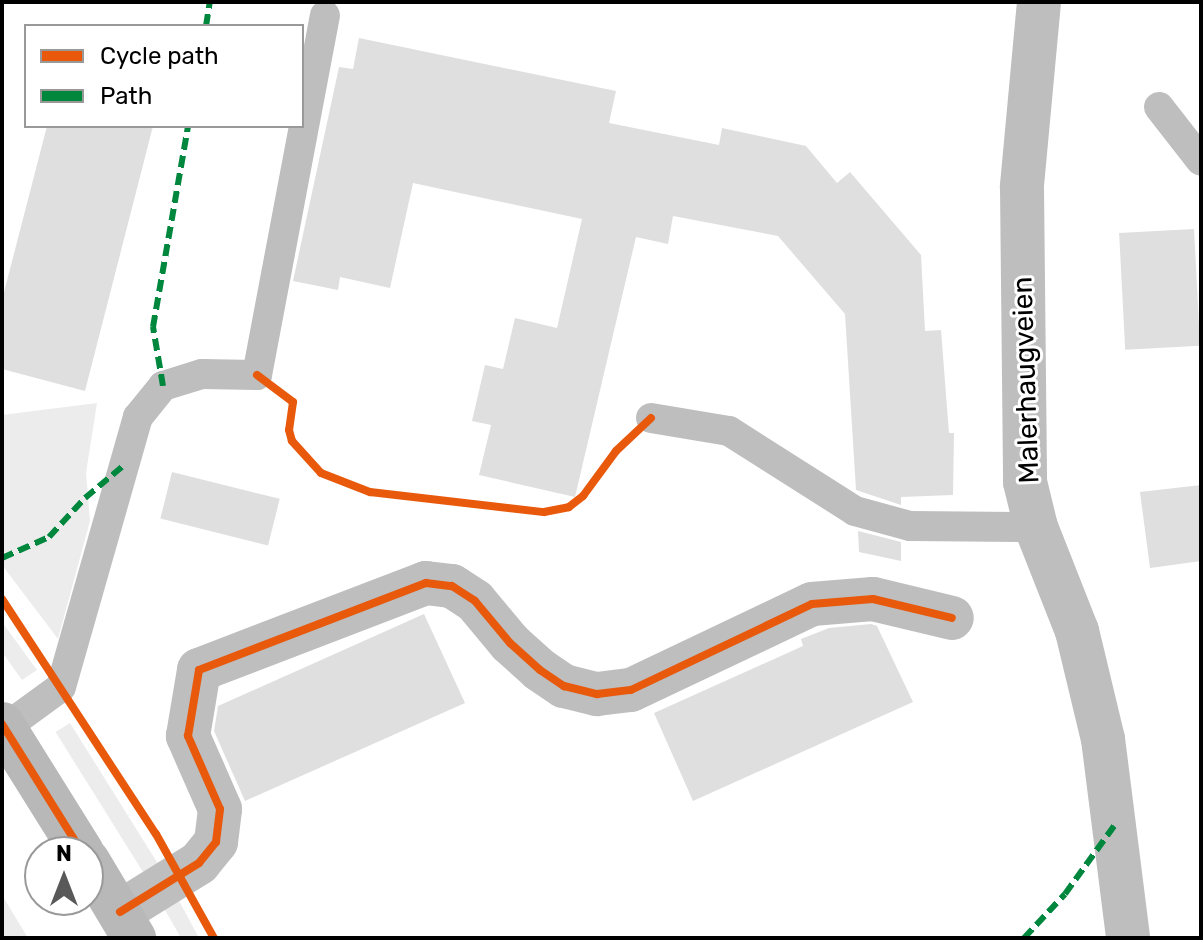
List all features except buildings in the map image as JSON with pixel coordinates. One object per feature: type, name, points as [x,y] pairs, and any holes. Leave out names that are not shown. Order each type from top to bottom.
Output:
[{"type":"main road","points":[[3,726],[72,836]]},
{"type":"main road","points":[[104,887],[127,925]]},
{"type":"street","name":"Malerhaugveien","points":[[1039,2],[1022,187],[1025,482],[1036,527],[1077,631],[1103,739],[1128,938]]},
{"type":"street","points":[[127,925],[199,863],[216,842],[220,809],[188,736],[199,670],[426,583],[452,586],[475,601],[510,643],[540,670],[564,686],[597,694],[631,690],[812,604],[873,599],[952,618]]},
{"type":"lane","points":[[304,126],[325,15]]},
{"type":"lane","points":[[1159,107],[1201,161]]},
{"type":"lane","points":[[3,726],[61,687],[138,417],[163,386],[202,374],[257,375],[304,128]]},
{"type":"lane","points":[[651,418],[729,431],[855,511],[910,526],[1036,527]]},
{"type":"shaded area","points":[[97,403],[86,473],[90,521],[58,639],[2,565],[2,415]]},
{"type":"shaded area","points":[[2,622],[37,670],[22,680],[2,652]]},
{"type":"shaded area","points":[[70,723],[157,863],[143,872],[56,732]]},
{"type":"shaded area","points":[[2,895],[28,938],[2,938]]},
{"type":"shaded area","points":[[176,895],[199,938],[181,938],[161,903]]},
{"type":"marked path","points":[[206,24],[210,2]]},
{"type":"marked path","points":[[163,386],[153,327],[188,128]]},
{"type":"marked path","points":[[2,558],[49,537],[85,498],[123,466]]},
{"type":"marked path","points":[[1024,938],[1065,894],[1114,826]]},
{"type":"cycle path","points":[[257,375],[293,402],[289,430],[292,441],[321,473],[370,492],[544,512],[569,507],[583,496],[616,451],[651,418]]},
{"type":"cycle path","points":[[120,912],[199,863],[216,842],[220,809],[188,736],[199,670],[426,583],[452,586],[475,601],[510,643],[540,670],[564,686],[597,694],[631,690],[812,604],[873,599],[952,618]]},
{"type":"cycle path","points":[[2,599],[156,834],[214,938]]},
{"type":"cycle path","points":[[2,724],[72,836]]}]
